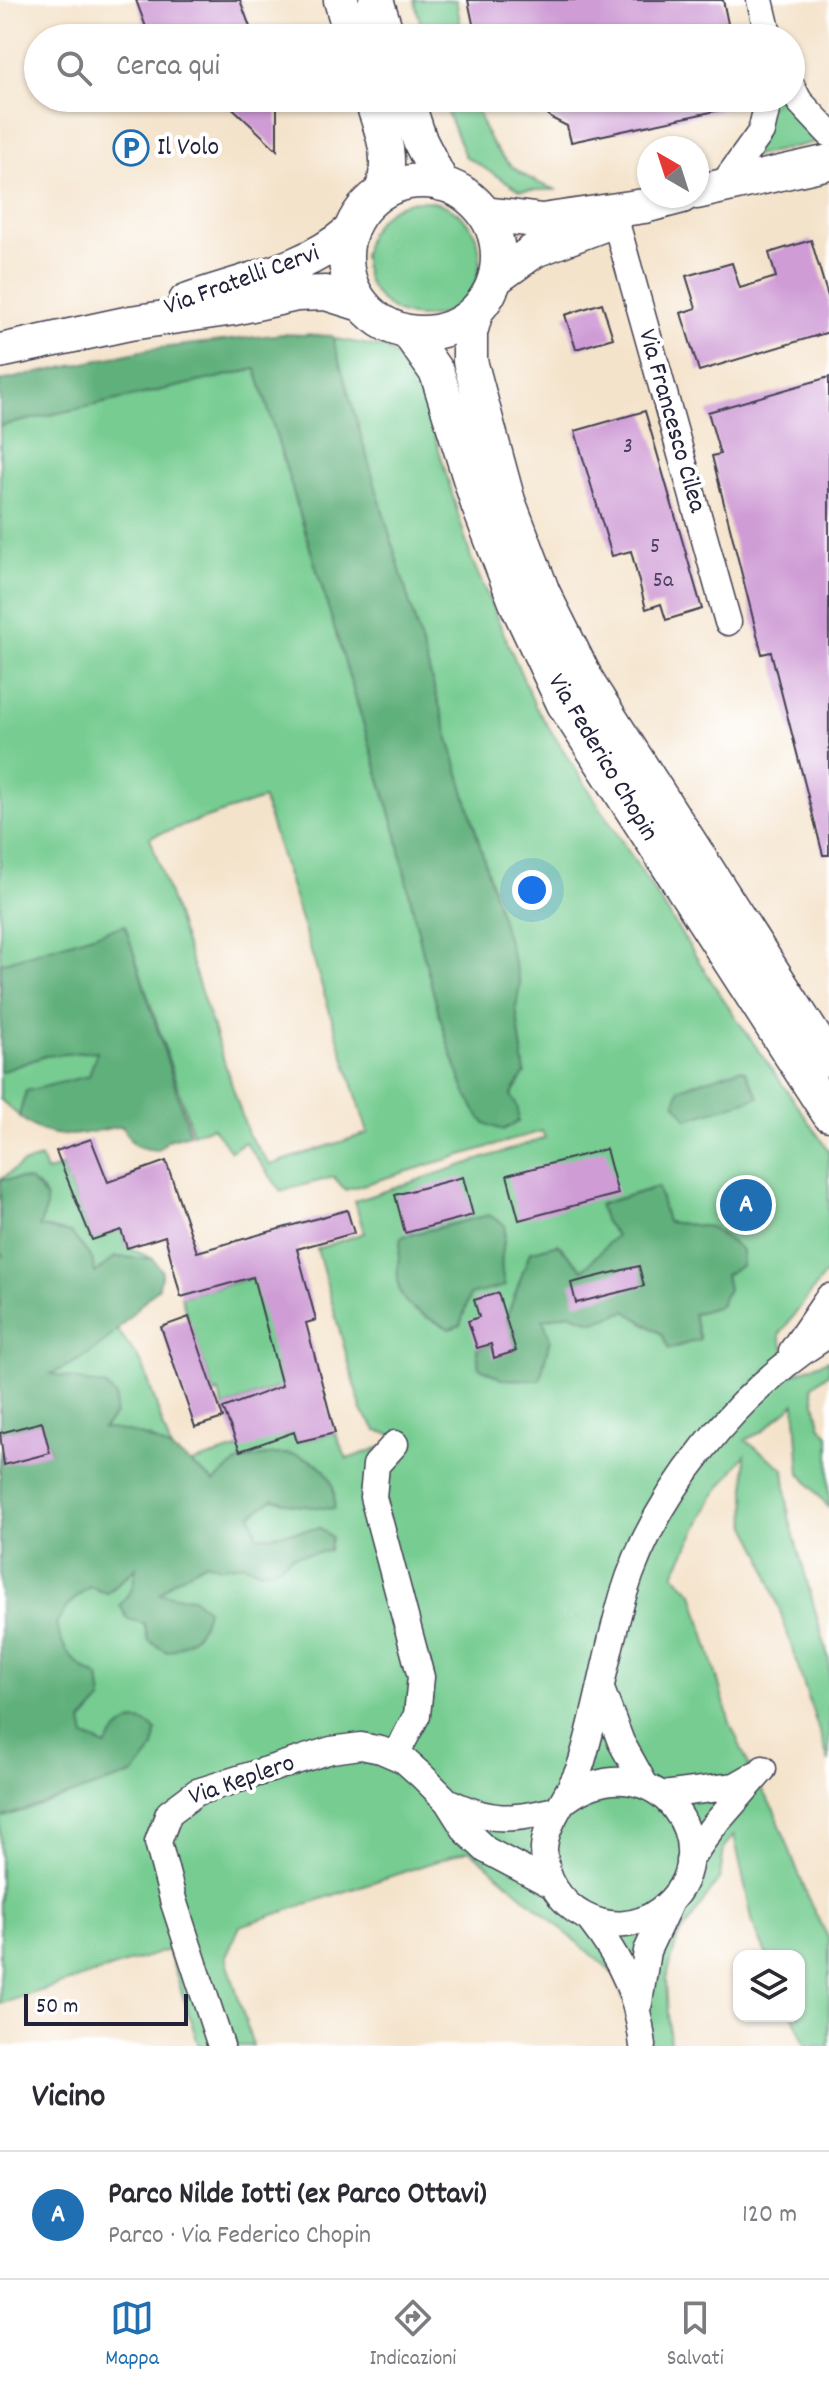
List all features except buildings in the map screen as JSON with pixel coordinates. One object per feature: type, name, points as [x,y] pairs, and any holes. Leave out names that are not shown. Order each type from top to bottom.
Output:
[{"type":"main road","points":[[341,0],[348,24]]},
{"type":"main road","points":[[376,0],[384,24]]},
{"type":"main road","points":[[376,112],[389,153],[388,173],[381,193]]},
{"type":"main road","points":[[411,112],[426,156],[442,184]]},
{"type":"main road","points":[[709,189],[829,156]]},
{"type":"main road","points":[[381,193],[420,181],[442,184],[473,200],[485,214],[495,234],[499,256],[496,278],[488,296],[476,311],[437,331],[409,333]]},
{"type":"main road","name":"Via Fratelli Cervi","points":[[130,323],[228,285],[300,265],[328,251],[349,232],[361,210],[381,193]]},
{"type":"main road","points":[[496,278],[535,250],[643,208]]},
{"type":"main road","points":[[485,214],[542,221],[630,212]]},
{"type":"main road","name":"Via Fratelli Cervi","points":[[349,232],[346,269],[358,303],[373,317],[409,333]]},
{"type":"main road","name":"Via Fratelli Cervi","points":[[0,351],[130,323],[234,308],[313,292],[358,303]]},
{"type":"main road","name":"Via Federico Chopin","points":[[476,311],[470,333],[470,361],[508,501],[543,593],[590,687],[829,1060]]},
{"type":"main road","name":"Via Federico Chopin","points":[[409,333],[437,373],[478,504],[516,602],[564,704],[829,1114]]},
{"type":"street","points":[[760,0],[766,24]]},
{"type":"street","points":[[709,189],[761,132],[766,112]]},
{"type":"street","points":[[805,112],[829,156]]},
{"type":"street","name":"Via Francesco Cilea","points":[[630,212],[728,622]]},
{"type":"street","points":[[643,2046],[638,2011],[625,1968],[590,1920],[562,1900],[552,1885],[545,1866],[544,1846],[548,1827],[563,1804],[601,1689],[624,1594],[651,1533],[696,1459],[719,1428],[786,1361],[829,1297]]},
{"type":"street","points":[[786,1361],[829,1334]]},
{"type":"street","points":[[395,1444],[376,1465],[373,1497],[422,1689],[412,1728],[395,1756]]},
{"type":"street","points":[[601,1689],[621,1742],[654,1790],[682,1818],[690,1846],[686,1875],[647,1951],[638,2011]]},
{"type":"street","name":"Via Keplero","points":[[221,2046],[158,1842],[164,1821],[177,1804],[197,1792],[331,1750],[361,1746],[395,1756],[447,1801]]},
{"type":"street","points":[[447,1801],[475,1815],[503,1820],[563,1804],[585,1787],[604,1780],[625,1780],[654,1790],[735,1786],[763,1769],[711,1829],[689,1861]]},
{"type":"street","points":[[447,1801],[466,1831],[486,1850],[552,1885]]},
{"type":"street","points":[[590,1920],[625,1925],[642,1920],[672,1900]]},
{"type":"green space","points":[[414,0],[456,0],[460,24],[421,24]]},
{"type":"green space","points":[[447,112],[478,112],[493,144],[513,167],[540,184],[557,190],[520,190],[465,156]]},
{"type":"green space","points":[[763,112],[804,112],[829,139],[741,159]]},
{"type":"green space","points":[[422,201],[444,205],[463,218],[476,237],[480,259],[476,281],[463,300],[444,313],[422,317],[400,313],[381,300],[368,281],[364,259],[368,237],[381,218],[400,205]]},
{"type":"green space","points":[[282,334],[332,336],[520,983],[516,1008],[525,1073],[511,1095],[518,1108],[518,1122],[503,1130],[485,1123],[472,1104],[445,1033],[420,941],[397,835],[256,369],[0,426],[0,381],[151,349]]},
{"type":"green space","points":[[308,334],[385,348],[412,368],[418,379],[471,558],[535,706],[725,1002],[829,1151],[829,1263],[826,1273],[779,1335],[793,1374],[829,1360],[829,1373],[812,1387],[820,1425],[829,1435],[829,1508],[800,1473],[795,1403],[762,1432],[745,1440],[784,1469],[789,1517],[829,1660],[829,1762],[761,1553],[747,1526],[745,1455],[713,1497],[674,1574],[693,1593],[730,1723],[755,1779],[774,1810],[811,1905],[829,1939],[829,2046],[806,2046],[796,2022],[805,2022],[805,1950],[764,1950],[753,1924],[734,1835],[724,1847],[720,1878],[677,1940],[666,1980],[670,2046],[632,2046],[628,2011],[615,1975],[470,1850],[240,1926],[226,1957],[253,2046],[199,2046],[168,1950],[0,2004],[0,1818],[134,1774],[154,1748],[156,1730],[141,1722],[134,1721],[122,1727],[106,1746],[85,1738],[82,1722],[102,1700],[99,1677],[71,1656],[59,1634],[56,1624],[68,1605],[89,1587],[108,1593],[137,1567],[132,1589],[120,1605],[128,1619],[144,1623],[148,1640],[167,1652],[194,1636],[202,1625],[206,1609],[192,1598],[159,1595],[172,1582],[206,1562],[220,1567],[243,1564],[261,1571],[278,1567],[292,1556],[329,1550],[331,1537],[320,1528],[258,1537],[251,1515],[273,1499],[334,1509],[334,1490],[328,1475],[318,1464],[290,1455],[256,1458],[232,1466],[214,1483],[191,1463],[290,1433],[275,1388],[223,1408],[219,1392],[215,1394],[181,1297],[255,1277],[297,1442],[335,1433],[347,1459],[408,1438],[377,1431],[362,1411],[317,1249],[364,1233],[355,1201],[545,1138],[542,1131],[345,1190],[334,1177],[281,1191],[245,1142],[231,1151],[212,1127],[193,1134],[125,926],[2,963],[0,996],[0,426],[256,369],[397,835],[420,941],[458,1073],[472,1105],[485,1123],[503,1130],[518,1122],[518,1108],[511,1095],[525,1073]],"holes":[[[263,799],[368,1133],[270,1165],[248,1134],[150,837]],[[657,1187],[667,1222],[710,1227],[742,1250],[741,1266],[725,1275],[728,1289],[720,1306],[693,1314],[700,1339],[669,1349],[663,1335],[626,1311],[594,1322],[569,1313],[543,1319],[550,1338],[540,1380],[502,1379],[479,1367],[477,1349],[490,1345],[494,1358],[516,1351],[506,1320],[530,1252],[558,1244],[583,1270],[616,1235],[605,1222],[600,1204]],[[489,1215],[505,1225],[501,1262],[504,1286],[470,1295],[460,1325],[450,1329],[418,1312],[402,1296],[398,1274],[401,1237]]]},
{"type":"green space","points":[[125,925],[190,1134],[168,1140],[158,1150],[136,1145],[122,1126],[81,1134],[56,1134],[31,1125],[19,1116],[26,1091],[89,1076],[97,1051],[45,1056],[0,1072],[1,963]]},
{"type":"green space","points":[[98,1051],[89,1076],[26,1091],[19,1116],[0,1099],[0,1072],[45,1056]]},
{"type":"green space","points":[[740,1069],[745,1071],[759,1097],[687,1119],[675,1102],[680,1088]]},
{"type":"green space","points":[[41,1158],[46,1172],[62,1166],[92,1239],[121,1230],[127,1247],[153,1259],[115,1257],[95,1274],[88,1254],[76,1240],[68,1234],[38,1227],[45,1203],[40,1188],[24,1181],[0,1180],[22,1164]]},
{"type":"green space","points":[[0,1180],[31,1181],[46,1198],[46,1210],[39,1227],[71,1233],[92,1259],[95,1273],[115,1257],[153,1259],[162,1271],[159,1287],[104,1343],[51,1374],[106,1386],[116,1397],[115,1414],[103,1429],[134,1433],[163,1445],[214,1482],[236,1464],[256,1457],[273,1454],[305,1458],[318,1464],[328,1475],[334,1509],[273,1499],[251,1515],[258,1537],[320,1528],[331,1537],[329,1551],[292,1556],[278,1567],[261,1571],[243,1564],[220,1567],[206,1562],[172,1582],[160,1594],[192,1598],[207,1609],[202,1625],[194,1636],[167,1652],[148,1640],[144,1623],[128,1619],[120,1605],[132,1589],[136,1567],[107,1593],[89,1587],[68,1605],[56,1624],[59,1634],[71,1656],[99,1677],[102,1700],[82,1722],[85,1737],[106,1746],[122,1727],[134,1721],[141,1722],[156,1730],[154,1748],[134,1774],[0,1818],[0,1449],[4,1464],[50,1452],[42,1423],[0,1433],[0,1256],[3,1256],[0,1251]]},
{"type":"green space","points":[[658,1187],[667,1222],[710,1227],[742,1250],[741,1266],[725,1275],[728,1289],[719,1306],[693,1314],[700,1339],[669,1349],[662,1334],[626,1311],[594,1322],[569,1313],[543,1320],[550,1338],[540,1380],[502,1379],[479,1367],[477,1348],[491,1344],[495,1357],[515,1351],[506,1320],[530,1252],[558,1244],[583,1270],[616,1235],[605,1222],[599,1205]]},
{"type":"green space","points":[[489,1215],[505,1225],[501,1262],[505,1286],[470,1295],[460,1325],[450,1329],[418,1312],[402,1296],[398,1274],[401,1237]]},
{"type":"green space","points":[[117,1329],[143,1365],[172,1453],[149,1437],[103,1429],[49,1375],[79,1360]]},
{"type":"place","name":"Il Volo","points":[[131,148]]},
{"type":"place","name":"Parco Nilde Iotti (ex Parco Ottavi)","points":[[746,1205]]}]
